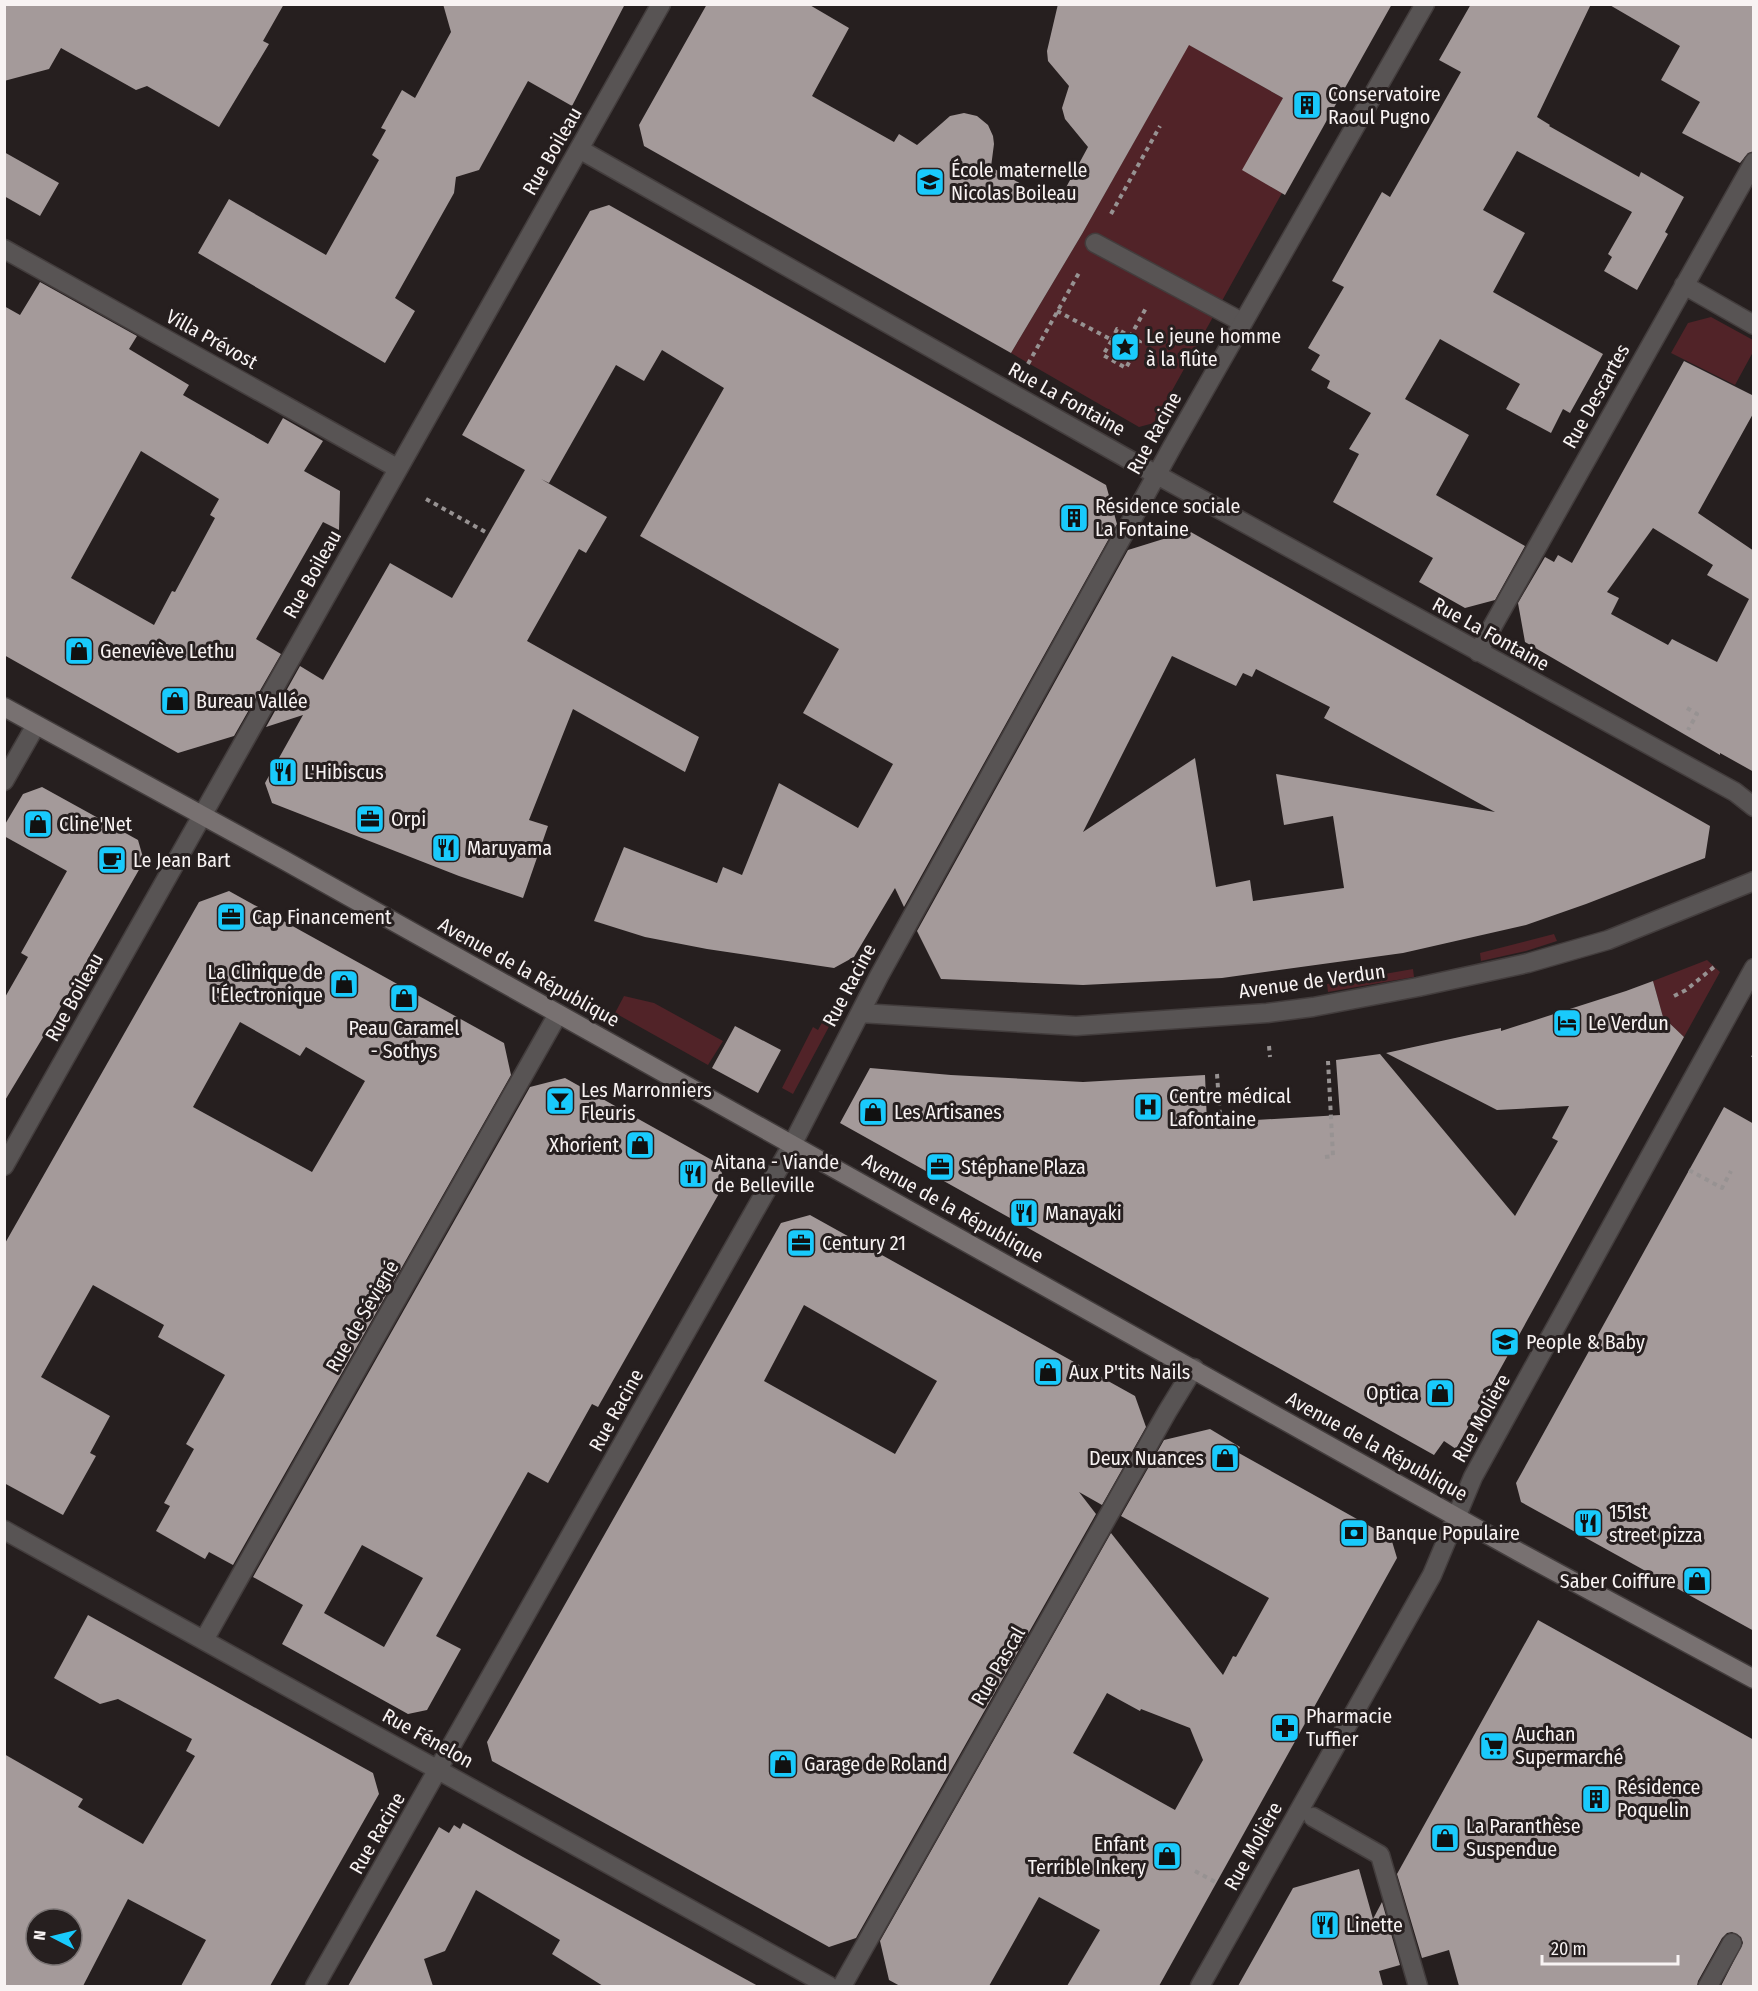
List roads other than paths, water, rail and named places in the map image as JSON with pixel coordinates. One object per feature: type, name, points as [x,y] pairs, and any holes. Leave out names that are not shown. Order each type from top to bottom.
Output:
[{"type":"main road","name":"Avenue de la République","points":[[4,707],[282,859],[1194,1368],[1456,1517],[1754,1679]]},
{"type":"street","name":"Rue Boileau","points":[[4,1166],[661,4]]},
{"type":"street","name":"Rue Racine","points":[[315,1986],[792,1145],[879,976],[1156,475],[1425,4]]},
{"type":"street","name":"Rue La Fontaine","points":[[579,150],[1156,475],[1735,792],[1754,807]]},
{"type":"street","name":"Rue Descartes","points":[[1478,652],[1754,162]]},
{"type":"street","points":[[1095,243],[1242,322]]},
{"type":"street","name":"Villa Prévost","points":[[4,249],[397,468]]},
{"type":"street","points":[[1684,285],[1754,325]]},
{"type":"street","points":[[4,781],[36,725]]},
{"type":"street","name":"Avenue de Verdun","points":[[860,1014],[1076,1026],[1267,1013],[1313,1007],[1528,963],[1608,940],[1754,881]]},
{"type":"street","name":"Rue Molière","points":[[1200,1986],[1306,1813],[1432,1575],[1473,1477],[1754,968]]},
{"type":"street","name":"Rue de Sévigné","points":[[204,1640],[558,1014]]},
{"type":"street","name":"Rue Pascal","points":[[842,1986],[1194,1368]]},
{"type":"street","name":"Rue Fénelon","points":[[4,1530],[830,1986]]},
{"type":"street","points":[[1306,1813],[1380,1856],[1418,1986]]},
{"type":"street","points":[[1708,1986],[1732,1943]]},
{"type":"place","name":"Conservatoire Raoul Pugno","points":[[1307,105]]},
{"type":"place","name":"École maternelle Nicolas Boileau","points":[[930,182]]},
{"type":"place","name":"Le jeune homme à la flûte","points":[[1125,347]]},
{"type":"place","name":"Résidence sociale La Fontaine","points":[[1074,518]]},
{"type":"place","name":"Geneviève Lethu","points":[[79,651]]},
{"type":"place","name":"Bureau Vallée","points":[[175,701]]},
{"type":"place","name":"L'Hibiscus","points":[[283,772]]},
{"type":"place","name":"Orpi","points":[[370,819]]},
{"type":"place","name":"Cline'Net","points":[[38,824]]},
{"type":"place","name":"Maruyama","points":[[446,848]]},
{"type":"place","name":"Le Jean Bart","points":[[112,860]]},
{"type":"place","name":"Cap Financement","points":[[231,917]]},
{"type":"place","name":"La Clinique de l'Électronique","points":[[344,984]]},
{"type":"place","name":"Peau Caramel - Sothys","points":[[404,998]]},
{"type":"place","name":"Le Verdun","points":[[1567,1023]]},
{"type":"place","name":"Les Marronniers Fleuris","points":[[560,1101]]},
{"type":"place","name":"Centre médical Lafontaine","points":[[1148,1107]]},
{"type":"place","name":"Les Artisanes","points":[[873,1112]]},
{"type":"place","name":"Xhorient","points":[[640,1145]]},
{"type":"place","name":"Stéphane Plaza","points":[[940,1167]]},
{"type":"place","name":"Aitana - Viande de Belleville","points":[[693,1174]]},
{"type":"place","name":"Manayaki","points":[[1024,1213]]},
{"type":"place","name":"Century 21","points":[[801,1243]]},
{"type":"place","name":"People & Baby","points":[[1505,1342]]},
{"type":"place","name":"Aux P'tits Nails","points":[[1048,1372]]},
{"type":"place","name":"Optica","points":[[1440,1393]]},
{"type":"place","name":"Deux Nuances","points":[[1225,1458]]},
{"type":"place","name":"151st street pizza","points":[[1588,1523]]},
{"type":"place","name":"Banque Populaire","points":[[1354,1533]]},
{"type":"place","name":"Saber Coiffure","points":[[1697,1581]]},
{"type":"place","name":"Pharmacie Tuffier","points":[[1285,1728]]},
{"type":"place","name":"Auchan Supermarché","points":[[1494,1746]]},
{"type":"place","name":"Garage de Roland","points":[[783,1764]]},
{"type":"place","name":"Résidence Poquelin","points":[[1596,1799]]},
{"type":"place","name":"La Paranthèse Suspendue","points":[[1445,1838]]},
{"type":"place","name":"Enfant Terrible Inkery","points":[[1167,1856]]},
{"type":"place","name":"Linette","points":[[1325,1925]]}]
